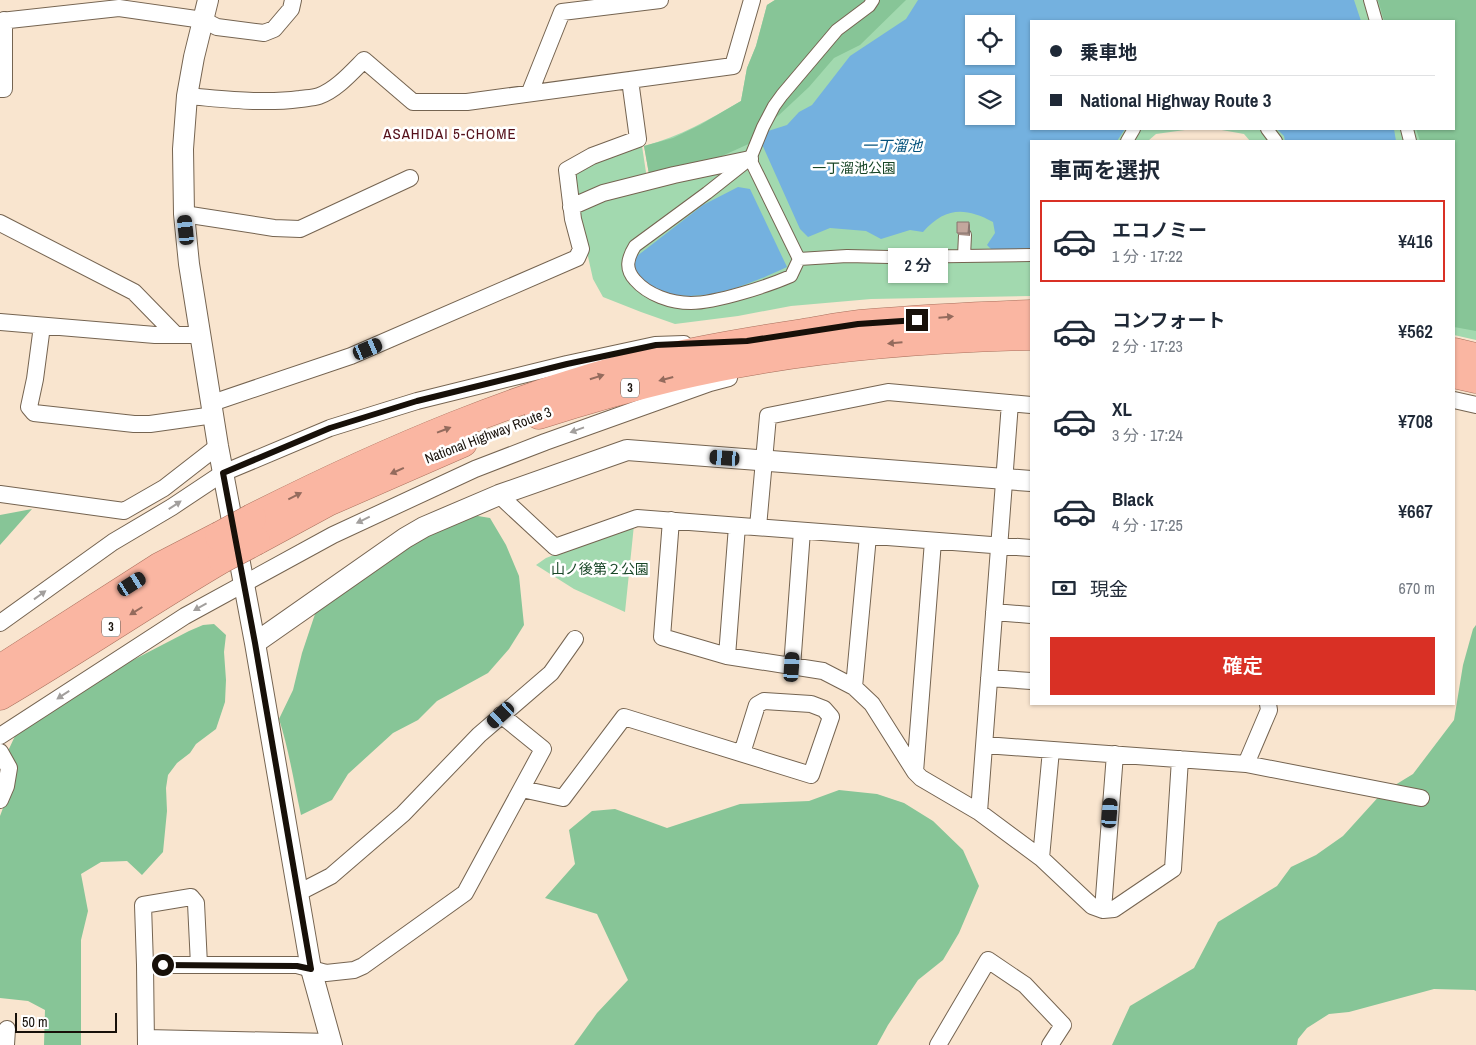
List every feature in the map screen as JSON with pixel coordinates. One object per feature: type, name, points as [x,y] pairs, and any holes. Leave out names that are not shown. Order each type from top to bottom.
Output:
[{"type":"highway","name":"National Highway Route 3","points":[[0,696],[49,668],[221,548],[341,474],[420,440],[510,405],[606,374],[666,358],[747,341],[858,324],[1030,314]]},
{"type":"highway","name":"National Highway Route 3","points":[[254,529],[328,502],[431,456],[511,424],[675,376],[767,359],[858,346],[962,338],[1030,336]]},
{"type":"highway","points":[[1455,352],[1476,357]]},
{"type":"highway","points":[[1455,374],[1476,379]]},
{"type":"highway","name":"National Highway Route 3","points":[[0,669],[159,566],[221,548]]},
{"type":"street","points":[[199,965],[196,903],[190,897],[143,905],[146,1042],[331,1044],[311,969],[255,643],[218,446],[189,264],[184,214],[183,149],[188,96],[208,0]]},
{"type":"street","points":[[0,89],[4,89],[2,20],[120,4],[203,20],[217,27],[264,33],[274,28],[280,22],[291,9],[293,0]]},
{"type":"street","points":[[530,92],[562,12],[660,0]]},
{"type":"street","points":[[188,96],[262,102],[318,97],[331,90],[351,74],[364,60],[413,102],[467,102],[733,66],[752,0]]},
{"type":"street","points":[[799,259],[791,276],[779,281],[709,301],[690,303],[666,299],[647,292],[629,272],[628,258],[635,246],[750,159],[763,127],[782,95],[837,30],[869,6],[873,0]]},
{"type":"street","points":[[1370,0],[1376,20]]},
{"type":"street","points":[[42,326],[29,407],[34,413],[134,424],[213,409],[351,356],[577,258],[581,249],[573,219],[567,170],[592,156],[638,139],[630,80]]},
{"type":"street","points":[[571,207],[612,191],[750,159]]},
{"type":"street","points":[[750,159],[799,259]]},
{"type":"street","points":[[184,214],[274,228],[300,229],[410,178]]},
{"type":"street","points":[[0,223],[134,292],[176,336]]},
{"type":"street","points":[[964,256],[965,235]]},
{"type":"street","points":[[799,259],[847,256],[1030,255]]},
{"type":"street","points":[[0,322],[176,336],[201,336]]},
{"type":"street","points":[[0,623],[113,542],[172,507],[223,473],[330,428],[417,401],[567,364],[656,345],[747,341]]},
{"type":"street","points":[[0,736],[185,616],[333,535],[391,507],[518,452],[710,383],[858,346]]},
{"type":"street","points":[[758,527],[768,416],[888,392],[1030,405]]},
{"type":"street","points":[[1455,400],[1476,405]]},
{"type":"street","points":[[979,812],[1010,403]]},
{"type":"street","points":[[0,494],[124,511],[164,488],[218,446]]},
{"type":"street","points":[[255,643],[405,538],[424,527],[499,495],[627,450],[1030,481]]},
{"type":"street","points":[[499,495],[554,547],[636,518],[1030,548]]},
{"type":"street","points":[[671,520],[662,637],[727,656],[823,671],[854,687],[872,704],[915,772],[921,778],[979,812],[1041,858],[1092,906],[1103,910],[1114,909],[1173,869],[1180,759]]},
{"type":"street","points":[[727,656],[737,526]]},
{"type":"street","points":[[792,667],[802,531]]},
{"type":"street","points":[[854,687],[868,536]]},
{"type":"street","points":[[915,772],[933,541]]},
{"type":"street","points":[[994,612],[1030,615]]},
{"type":"street","points":[[298,892],[331,876],[403,814],[479,735],[551,673],[575,639]]},
{"type":"street","points":[[989,678],[1030,681]]},
{"type":"street","points":[[522,789],[563,798],[624,717],[742,754],[811,775],[831,717],[824,709],[811,704],[764,701],[757,705],[742,754]]},
{"type":"street","points":[[1246,764],[1269,710],[1268,705]]},
{"type":"street","points":[[145,965],[297,966],[326,973],[354,970],[363,966],[464,893],[522,789],[543,749],[501,715]]},
{"type":"street","points":[[984,745],[1246,764],[1421,798]]},
{"type":"street","points":[[1041,858],[1051,750]]},
{"type":"street","points":[[0,752],[9,768],[6,786],[0,800]]},
{"type":"street","points":[[1103,910],[1114,754]]},
{"type":"street","points":[[938,1045],[988,960],[1025,985],[1063,1025],[1050,1045]]},
{"type":"green space","name":"一丁溜池公園","points":[[775,0],[1451,0],[1476,103],[1476,340],[1455,335],[1455,140],[1249,140],[1244,134],[1222,130],[1455,130],[1455,20],[1030,20],[1030,130],[1185,130],[1156,134],[1149,140],[1030,140],[1030,296],[871,299],[791,306],[738,316],[675,324],[603,297],[593,279],[578,212],[649,174],[644,146],[706,121],[741,101],[747,68],[756,46],[767,5]]},
{"type":"green space","points":[[775,0],[906,0],[860,45],[834,58],[809,87],[763,127],[753,142],[722,156],[696,164],[649,174],[644,146],[673,138],[741,101],[747,68],[756,46],[767,5]]},
{"type":"green space","points":[[1378,0],[1476,0],[1476,331],[1455,327],[1455,140],[1420,140],[1416,130],[1455,130],[1455,20],[1384,20]]},
{"type":"green space","points":[[642,146],[647,179],[574,201],[570,171]]},
{"type":"green space","points":[[32,509],[0,545],[0,515]]},
{"type":"green space","points":[[472,515],[490,518],[506,545],[519,576],[524,625],[509,649],[488,673],[437,701],[418,720],[393,733],[348,774],[332,800],[301,815],[289,755],[279,719],[293,690],[302,653],[316,611],[344,589],[424,537]]},
{"type":"green space","name":"山ノ後第２公園","points":[[634,525],[625,612],[574,589],[536,565],[546,558]]},
{"type":"green space","points":[[214,624],[226,635],[224,652],[225,702],[216,729],[196,744],[190,753],[177,763],[168,775],[163,852],[142,875],[127,861],[101,862],[81,874],[88,911],[81,940],[81,1045],[44,1045],[45,1010],[28,1001],[0,998],[0,816],[15,771],[8,751],[15,736],[110,672],[189,631],[203,625]]},
{"type":"green space","points":[[1476,625],[1476,991],[1434,989],[1349,1012],[1329,1014],[1307,1028],[1298,1039],[1297,1045],[1112,1045],[1130,1006],[1194,968],[1218,922],[1277,886],[1291,867],[1316,855],[1343,836],[1382,793],[1413,774],[1454,720],[1463,665],[1473,629]]},
{"type":"green space","points":[[839,790],[877,794],[904,803],[933,821],[963,850],[979,886],[959,933],[943,960],[918,980],[877,1045],[574,1045],[597,1013],[628,980],[597,914],[545,898],[575,864],[569,830],[592,811],[615,809],[667,828],[740,804],[809,801]]},
{"type":"water","name":"一丁溜池","points":[[918,0],[1354,0],[1361,20],[1030,20],[1030,130],[1124,130],[1118,140],[1030,140],[1030,248],[1004,251],[992,250],[987,245],[995,233],[993,222],[964,212],[947,214],[931,224],[923,232],[910,230],[881,239],[866,231],[830,228],[808,237],[800,229],[761,142],[765,132],[787,125],[799,112],[812,105],[850,56],[906,19]]},
{"type":"water","points":[[1278,130],[1394,130],[1396,140],[1285,140],[1284,136]]},
{"type":"water","points":[[738,187],[750,189],[787,267],[735,288],[698,296],[679,295],[661,291],[642,280],[637,274],[635,267],[637,256],[703,205]]},
{"type":"building","points":[[957,222],[969,222],[968,233],[957,233]]},
{"type":"district","name":"ASAHIDAI 5-CHOME","points":[[450,133]]},
{"type":"route","points":[[163,965],[297,966],[311,969],[255,643],[223,473],[330,428],[417,401],[567,364],[656,345],[747,341],[858,324],[917,320]]}]
